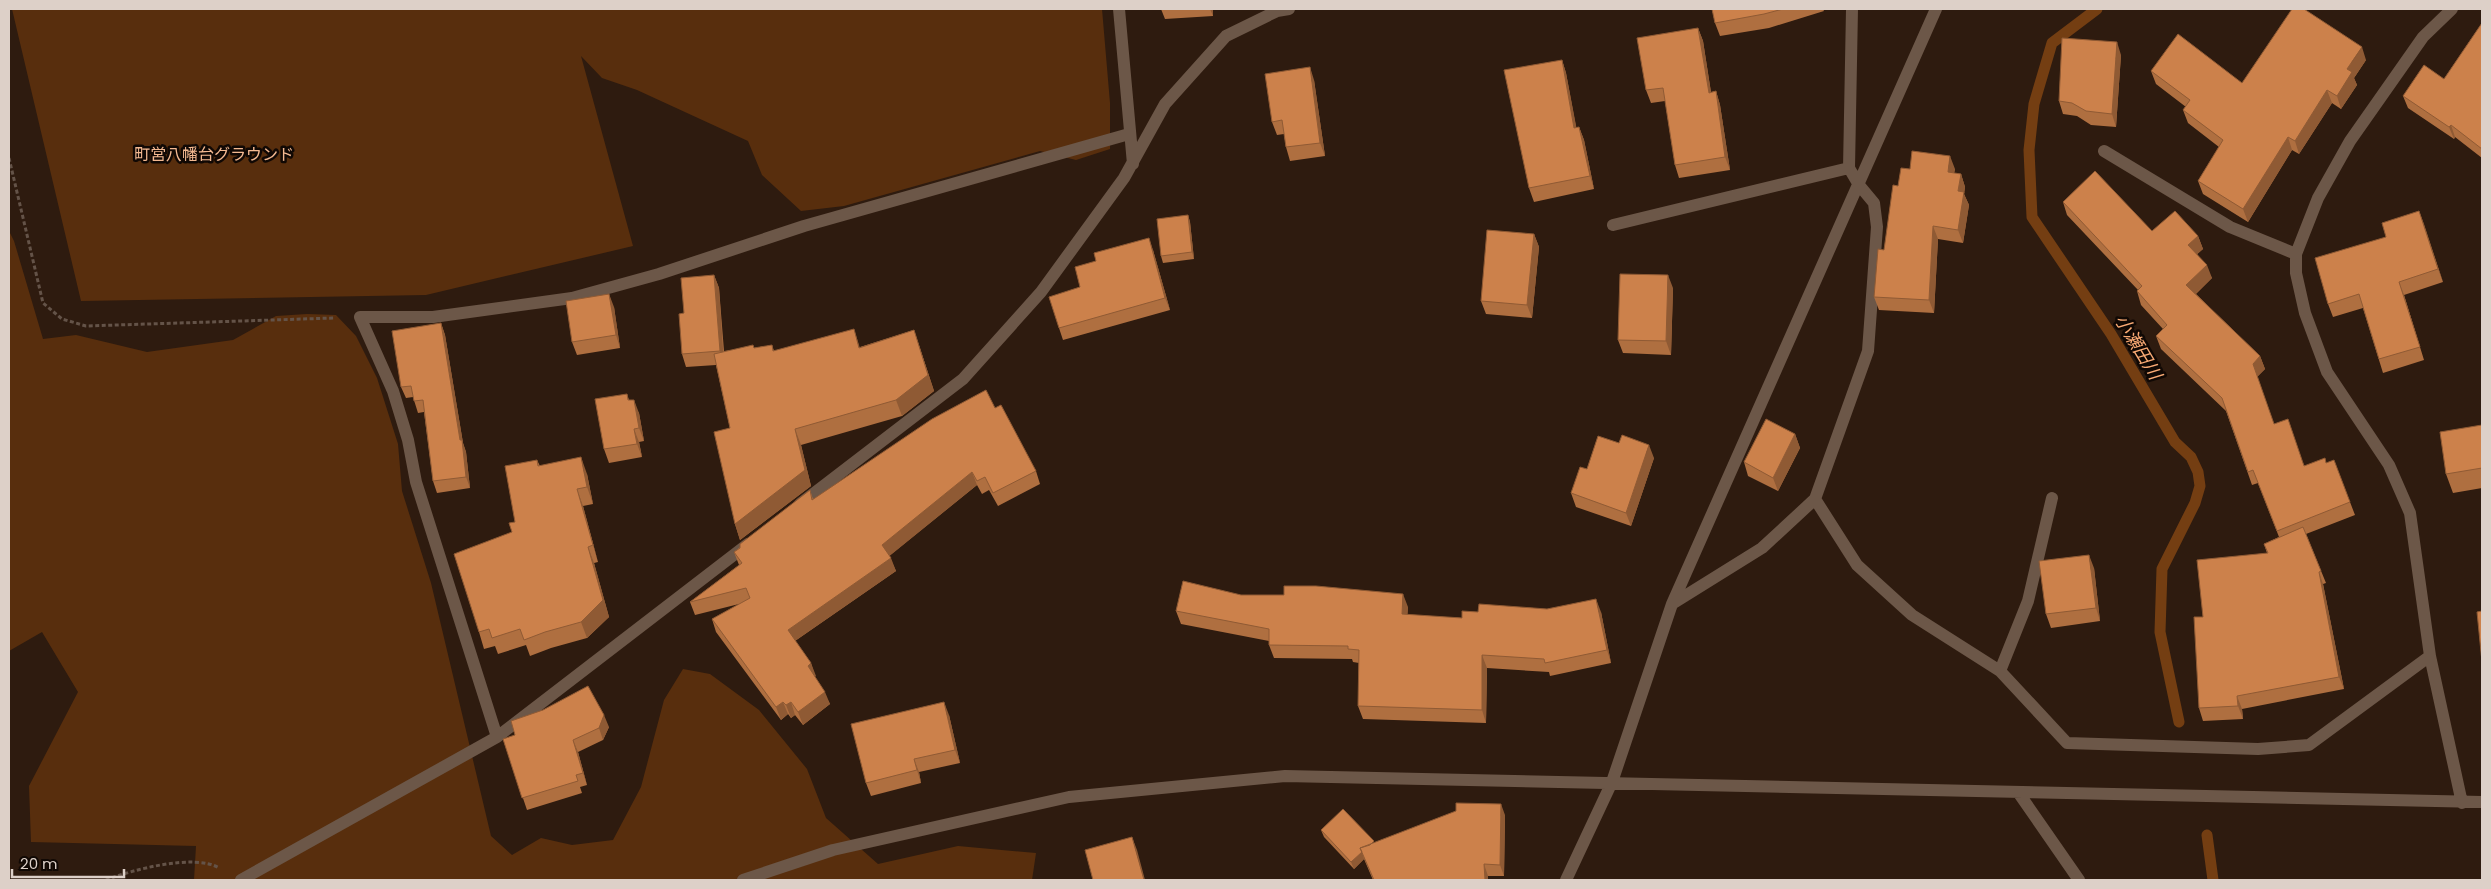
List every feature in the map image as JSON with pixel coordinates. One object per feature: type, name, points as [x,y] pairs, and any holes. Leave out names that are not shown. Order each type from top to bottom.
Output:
[{"type":"street","points":[[1120,9],[1133,164]]},
{"type":"street","points":[[790,512],[964,380],[1041,292],[1133,164],[1165,104],[1226,36],[1277,11],[1289,9]]},
{"type":"street","points":[[1672,604],[1762,548],[1815,499],[1868,351],[1877,227],[1874,203],[1859,185],[1850,168],[1852,9]]},
{"type":"street","points":[[1566,880],[1612,782],[1672,604],[1936,9]]},
{"type":"street","points":[[2452,9],[2422,37],[2350,141],[2318,198],[2296,254],[2296,273],[2305,313],[2327,372],[2389,465],[2410,514],[2430,656],[2462,803]]},
{"type":"street","points":[[497,737],[416,482],[408,440],[393,391],[360,317],[433,317],[572,298],[659,274],[804,226],[1129,134]]},
{"type":"street","points":[[2104,151],[2230,227],[2296,254]]},
{"type":"street","points":[[1613,226],[1850,168]]},
{"type":"street","points":[[2000,671],[2028,600],[2052,498]]},
{"type":"street","points":[[1815,499],[1857,565],[1912,615],[2000,671],[2067,743],[2258,749],[2309,745],[2430,656]]},
{"type":"street","points":[[241,880],[497,737],[758,536]]},
{"type":"street","points":[[743,880],[833,850],[1069,797],[1285,776],[2482,802]]},
{"type":"street","points":[[2018,792],[2079,880]]},
{"type":"path","points":[[9,158],[43,304],[62,319],[86,326],[360,317]]},
{"type":"path","points":[[106,880],[126,873],[171,863],[213,865],[221,870]]},
{"type":"green space","name":"町営八幡台グラウンド","points":[[12,9],[1102,9],[1110,103],[1110,149],[1076,160],[1040,151],[844,206],[801,211],[762,175],[748,141],[637,90],[602,78],[581,56],[633,246],[426,295],[81,301]]},
{"type":"green space","points":[[9,231],[14,241],[43,339],[76,335],[147,352],[233,340],[276,316],[307,314],[336,315],[356,336],[377,378],[398,444],[402,491],[431,583],[491,836],[512,855],[541,838],[572,845],[613,840],[641,787],[664,700],[683,669],[710,674],[759,710],[807,769],[826,818],[878,864],[958,846],[1036,853],[1032,880],[194,880],[196,846],[31,842],[29,786],[78,692],[42,632],[9,651]]},
{"type":"building","points":[[1712,9],[1783,9],[1715,23]]},
{"type":"building","points":[[2292,9],[2304,9],[2362,47],[2347,69],[2352,72],[2337,96],[2327,90],[2295,141],[2288,137],[2243,209],[2198,181],[2223,140],[2183,110],[2190,100],[2151,71],[2178,34],[2242,83]]},
{"type":"building","points":[[2482,23],[2482,149],[2451,125],[2449,127],[2403,96],[2424,65],[2444,79]]},
{"type":"building","points":[[1698,28],[1709,93],[1716,91],[1725,157],[1675,165],[1663,88],[1646,90],[1637,38]]},
{"type":"building","points":[[2062,38],[2117,42],[2112,114],[2086,111],[2072,103],[2059,101]]},
{"type":"building","points":[[1562,60],[1574,128],[1579,127],[1590,176],[1529,188],[1504,70]]},
{"type":"building","points":[[1310,67],[1320,143],[1286,147],[1282,120],[1272,122],[1265,74]]},
{"type":"building","points":[[1912,151],[1950,156],[1948,172],[1961,174],[1958,191],[1964,192],[1958,230],[1933,226],[1929,300],[1874,297],[1878,249],[1884,250],[1893,185],[1898,186],[1901,168],[1910,169]]},
{"type":"building","points":[[2095,171],[2152,231],[2175,211],[2198,236],[2188,245],[2207,265],[2186,285],[2260,356],[2253,364],[2274,424],[2288,419],[2304,466],[2325,458],[2326,463],[2334,460],[2350,502],[2277,531],[2253,470],[2248,472],[2222,398],[2156,336],[2167,325],[2137,291],[2142,286],[2063,202]]},
{"type":"building","points":[[2419,211],[2438,269],[2399,282],[2420,347],[2379,359],[2359,294],[2328,304],[2315,258],[2386,237],[2382,223]]},
{"type":"building","points":[[1188,215],[1192,252],[1161,256],[1157,219]]},
{"type":"building","points":[[1487,230],[1534,234],[1527,305],[1481,301]]},
{"type":"building","points":[[1149,238],[1165,298],[1059,328],[1049,297],[1080,287],[1075,267],[1096,261],[1094,253]]},
{"type":"building","points":[[1620,274],[1668,275],[1666,341],[1618,340]]},
{"type":"building","points":[[714,275],[720,351],[682,354],[679,314],[684,313],[681,278]]},
{"type":"building","points":[[609,294],[616,335],[572,342],[566,301]]},
{"type":"building","points":[[441,323],[460,440],[462,440],[466,477],[433,481],[423,400],[414,401],[411,386],[401,387],[392,331]]},
{"type":"building","points":[[854,329],[859,348],[914,330],[928,375],[896,400],[795,429],[805,470],[735,524],[714,432],[730,428],[714,354],[753,345],[754,348],[772,345],[773,351]]},
{"type":"building","points":[[986,390],[995,408],[1001,405],[1036,471],[993,493],[985,477],[977,481],[972,472],[882,545],[891,558],[788,630],[811,663],[808,666],[825,692],[798,712],[791,702],[786,705],[783,702],[776,707],[712,619],[750,598],[746,588],[690,602],[742,563],[734,552],[740,548],[740,544],[810,490],[812,500],[932,419]]},
{"type":"building","points":[[627,394],[628,400],[634,400],[639,428],[634,429],[637,444],[604,449],[595,399]]},
{"type":"building","points":[[1766,419],[1795,434],[1773,478],[1744,462]]},
{"type":"building","points":[[2482,425],[2482,468],[2446,474],[2440,432]]},
{"type":"building","points":[[1622,435],[1649,445],[1626,513],[1571,493],[1580,467],[1587,469],[1598,436],[1619,443]]},
{"type":"building","points":[[581,457],[587,487],[577,489],[593,545],[588,547],[603,600],[581,622],[524,640],[520,629],[492,638],[489,629],[479,632],[454,554],[512,532],[509,523],[515,522],[505,466],[537,460],[538,466]]},
{"type":"building","points":[[2303,527],[2321,571],[2319,572],[2339,677],[2237,696],[2238,706],[2199,708],[2194,617],[2203,617],[2197,560],[2268,553],[2264,544]]},
{"type":"building","points":[[2089,555],[2096,608],[2046,614],[2039,561]]},
{"type":"building","points":[[1183,581],[1241,595],[1284,595],[1284,586],[1316,586],[1403,594],[1402,614],[1462,618],[1462,611],[1478,612],[1479,604],[1547,609],[1596,599],[1607,650],[1545,663],[1544,659],[1482,655],[1482,710],[1358,706],[1359,650],[1348,649],[1348,646],[1269,645],[1269,629],[1176,611]]},
{"type":"building","points":[[2482,611],[2482,662],[2477,612]]},
{"type":"building","points":[[588,686],[604,715],[599,728],[573,740],[583,773],[576,775],[578,781],[522,798],[503,739],[515,735],[511,721],[543,710]]},
{"type":"building","points":[[944,702],[955,750],[914,759],[917,770],[866,783],[851,724]]},
{"type":"building","points":[[1456,803],[1501,804],[1500,865],[1484,864],[1485,880],[1374,880],[1360,848],[1456,811]]},
{"type":"building","points":[[1343,809],[1374,841],[1370,845],[1360,848],[1362,852],[1351,862],[1321,830]]},
{"type":"building","points":[[1132,837],[1144,880],[1093,880],[1085,850]]},
{"type":"waterway","name":"小瀬田川","points":[[2097,9],[2052,43],[2034,104],[2029,150],[2032,217],[2111,334],[2175,442],[2191,457],[2198,472],[2200,486],[2195,503],[2162,569],[2160,632],[2179,722]]},
{"type":"waterway","name":"小瀬田川","points":[[2207,835],[2213,880]]}]
